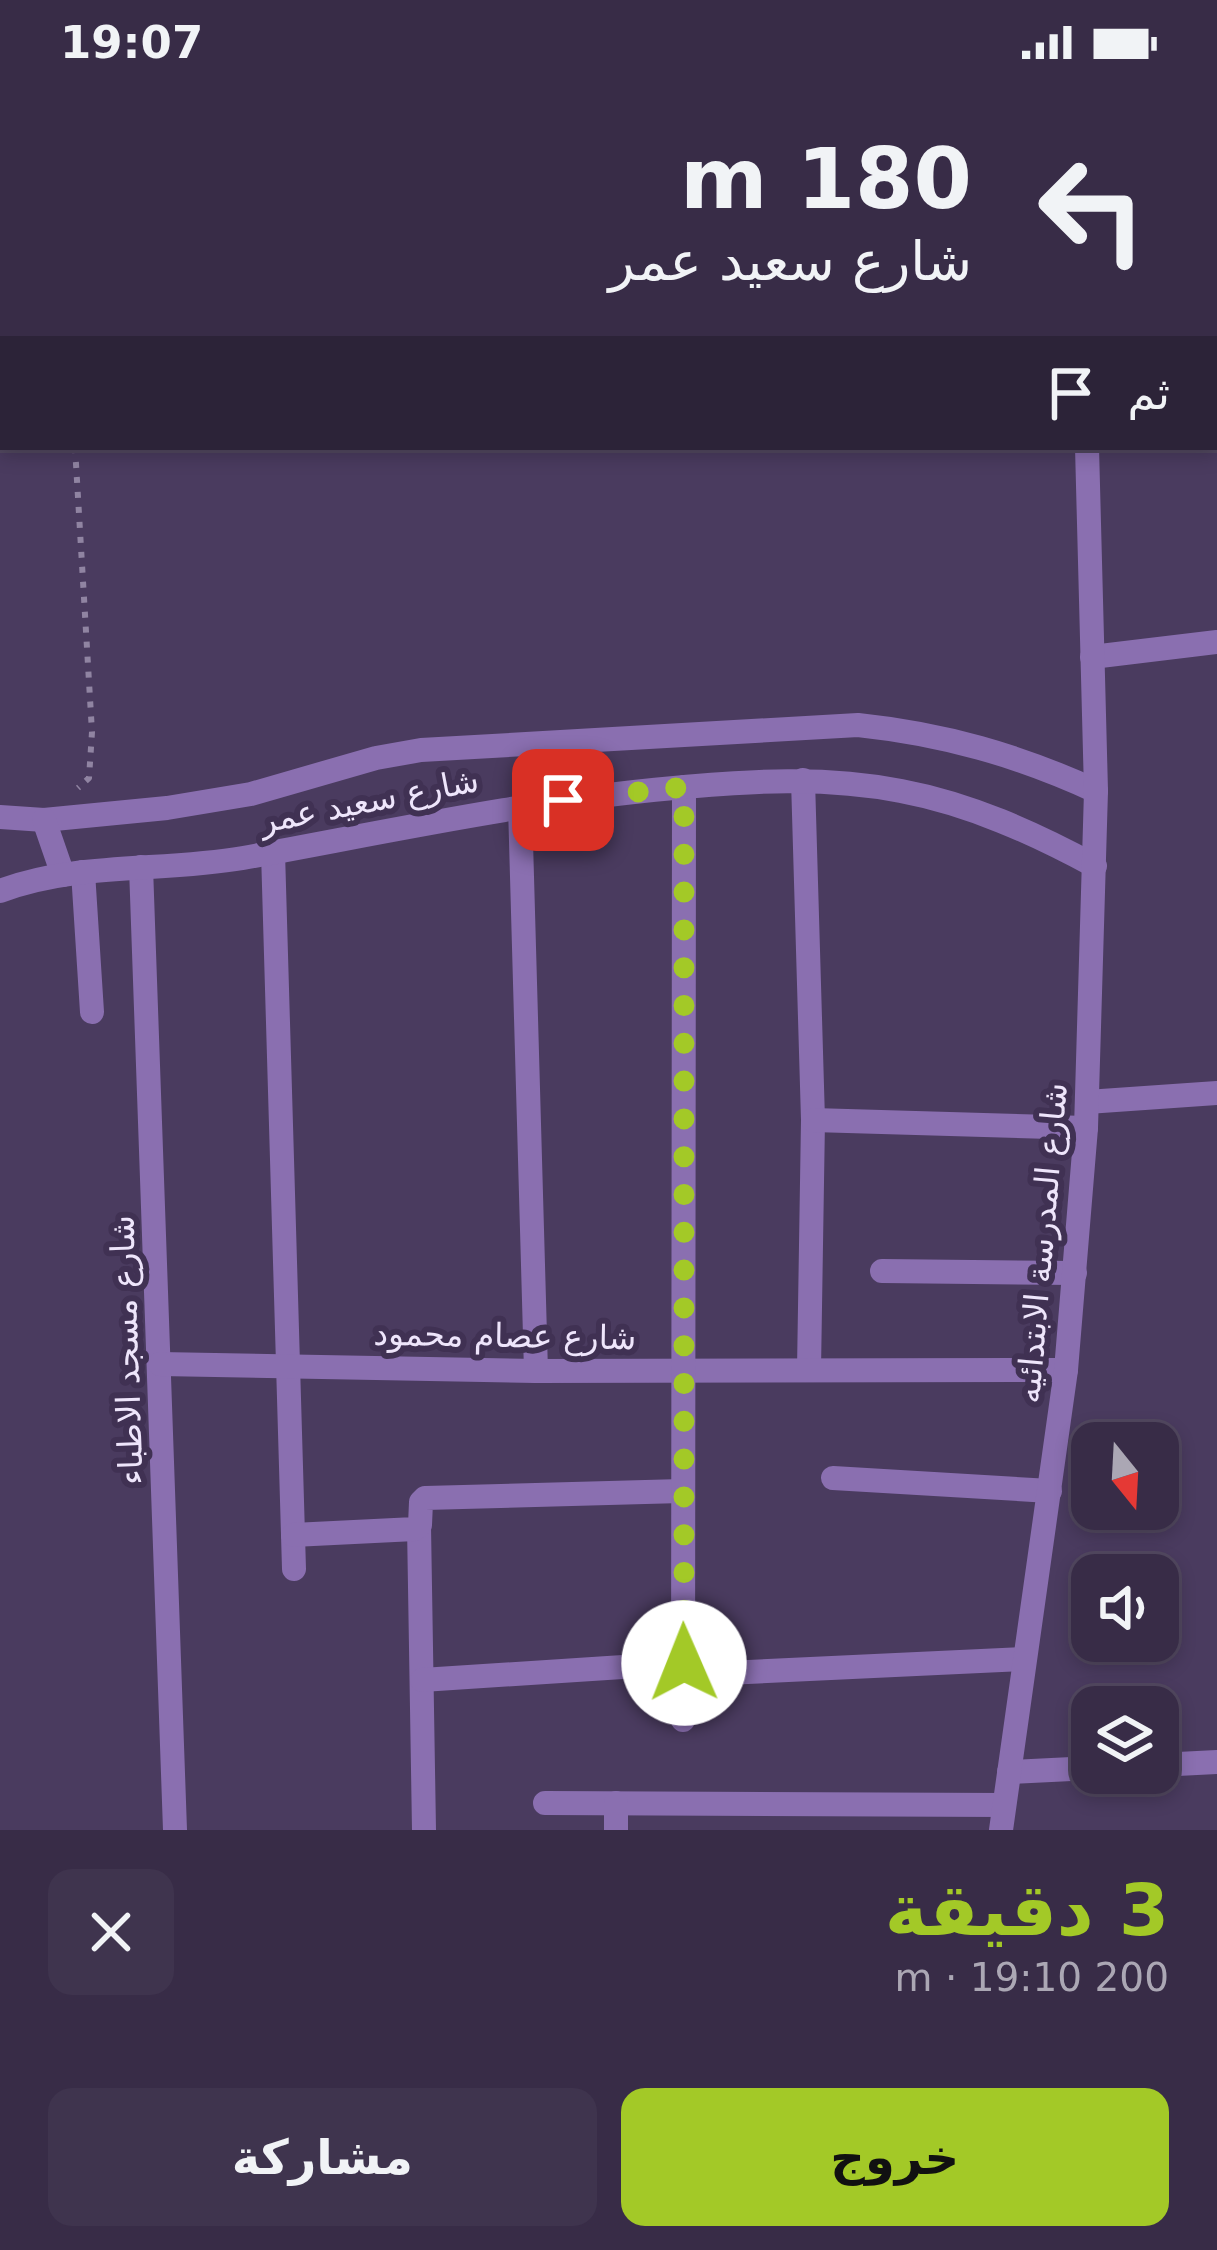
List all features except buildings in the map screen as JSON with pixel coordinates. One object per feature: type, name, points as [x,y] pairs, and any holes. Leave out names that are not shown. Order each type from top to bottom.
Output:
[{"type":"street","name":"شارع المدرسة الابتدائيه","points":[[1003,1818],[1066,1370],[1086,1115],[1096,791],[1088,450]]},
{"type":"street","points":[[1092,657],[1217,642]]},
{"type":"street","points":[[0,817],[44,820],[167,808],[251,794],[421,750],[858,725],[908,730],[988,748],[1096,791]]},
{"type":"street","points":[[803,780],[813,1120],[809,1370]]},
{"type":"street","name":"شارع سعيد عمر","points":[[0,891],[30,880],[273,852],[520,806],[684,787],[803,780],[887,788],[953,804],[1017,827],[1095,866]]},
{"type":"street","points":[[683,1720],[684,787]]},
{"type":"street","points":[[520,806],[536,1370]]},
{"type":"street","points":[[44,820],[73,873],[92,1012]]},
{"type":"street","points":[[273,852],[294,1569]]},
{"type":"street","name":"شارع مسجد الاطباء","points":[[141,867],[175,1830]]},
{"type":"street","points":[[813,1120],[1086,1115],[1217,1093]]},
{"type":"street","points":[[882,1271],[1075,1273]]},
{"type":"street","name":"شارع عصام محمود","points":[[160,1364],[1066,1370]]},
{"type":"street","points":[[832,1478],[1050,1491]]},
{"type":"street","points":[[424,1830],[421,1502],[425,1498],[682,1491]]},
{"type":"street","points":[[293,1535],[419,1526]]},
{"type":"street","points":[[422,1680],[1023,1659]]},
{"type":"street","points":[[1179,1764],[1217,1762]]},
{"type":"street","points":[[1009,1772],[1071,1769]]},
{"type":"street","points":[[545,1803],[1003,1818]]},
{"type":"street","points":[[616,1803],[616,1830]]},
{"type":"path","points":[[44,820],[88,778],[91,683],[75,450]]},
{"type":"route","points":[[563,800],[684,787],[684,1663]]}]
